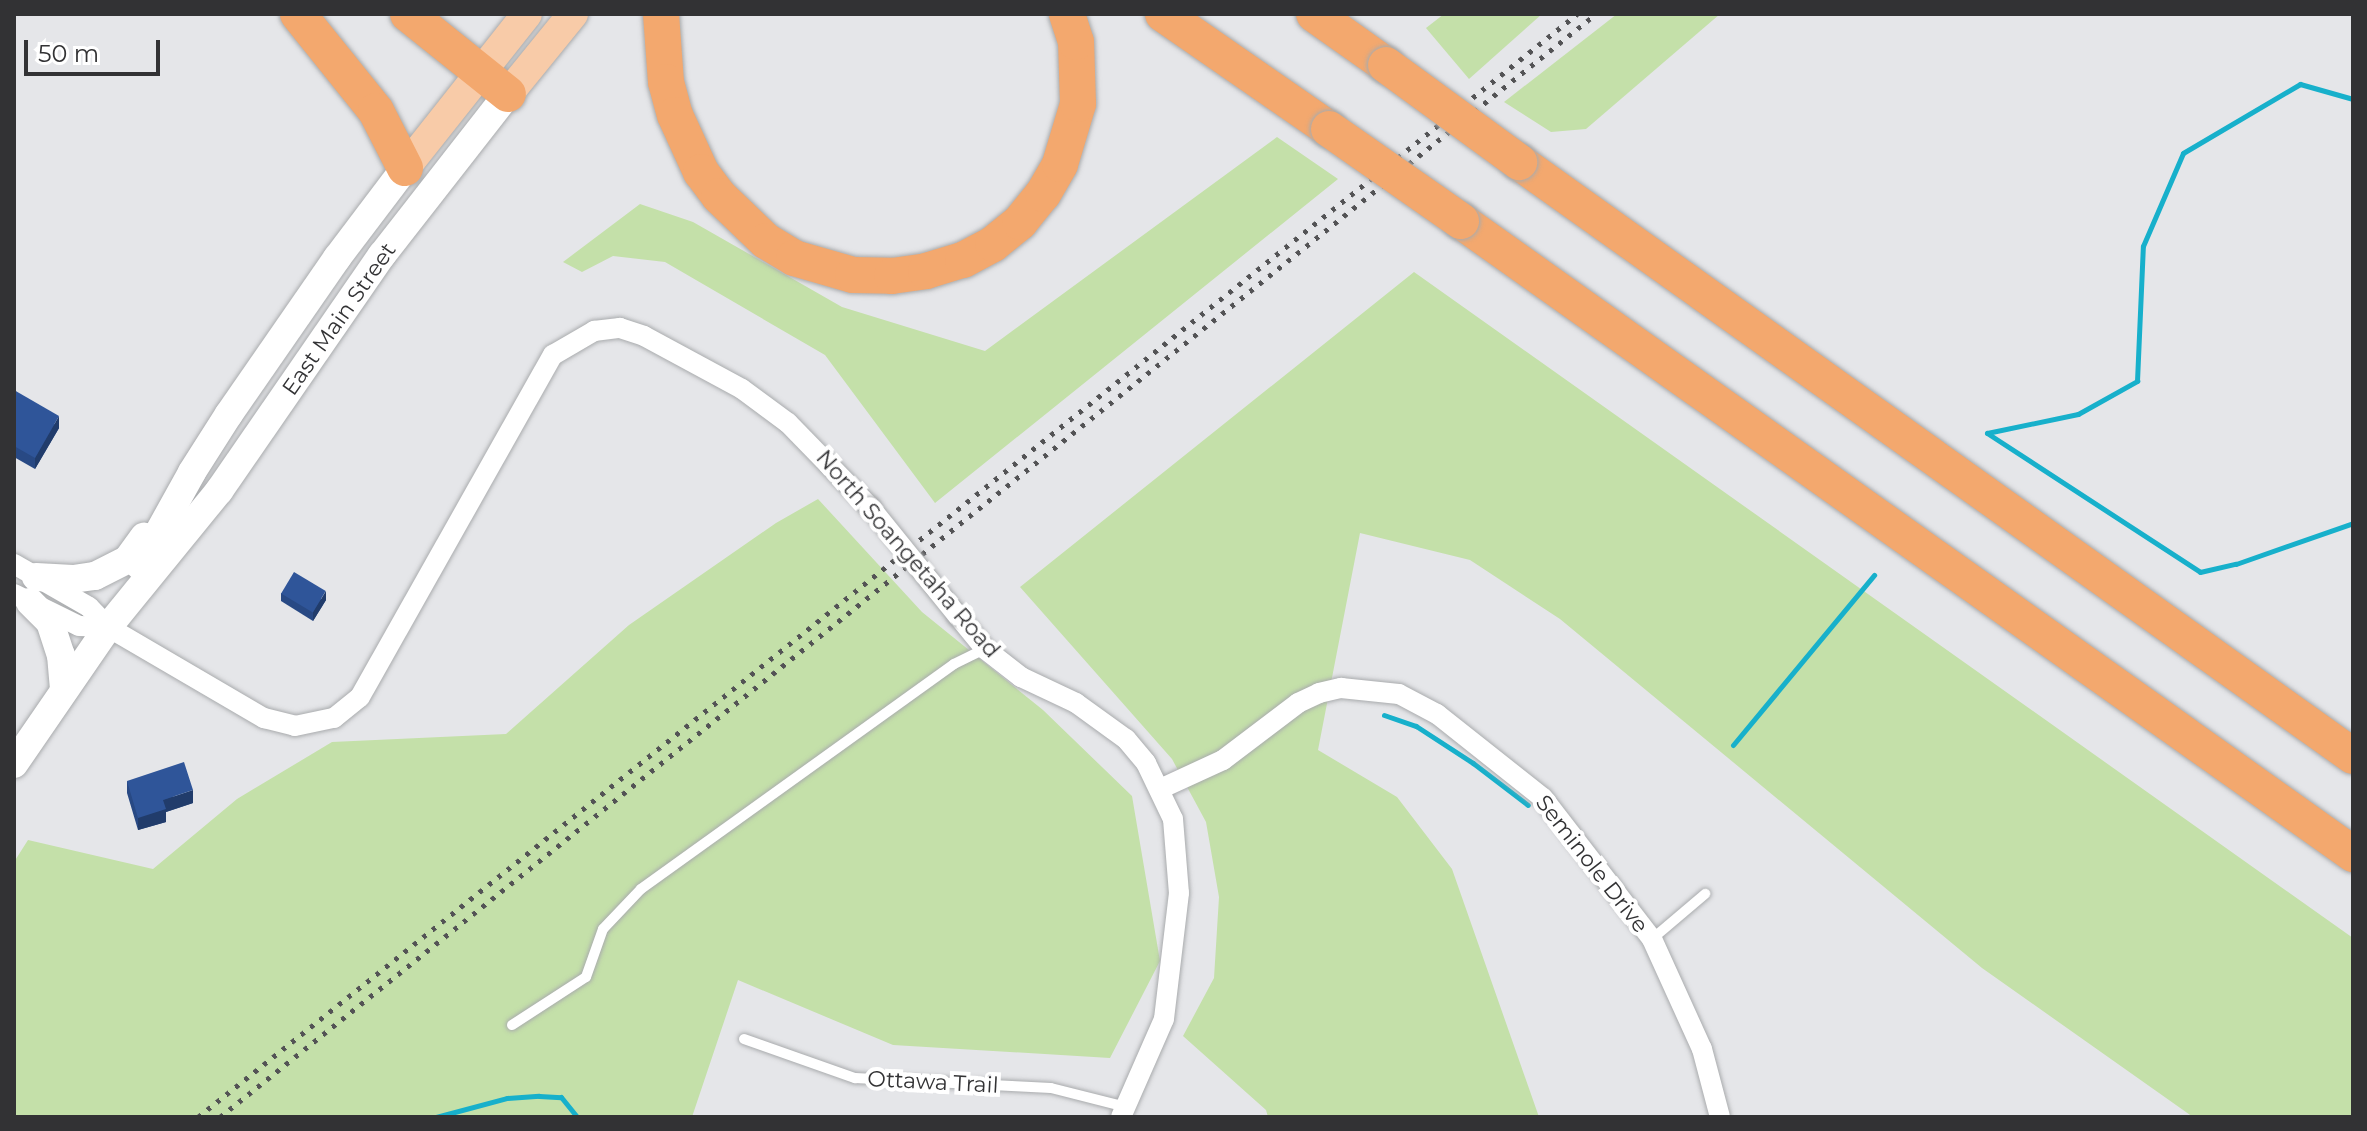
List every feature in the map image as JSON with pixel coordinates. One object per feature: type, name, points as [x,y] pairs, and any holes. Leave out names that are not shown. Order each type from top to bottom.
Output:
[{"type":"highway","points":[[298,14],[376,111],[405,168]]},
{"type":"highway","points":[[408,14],[508,94]]},
{"type":"highway","points":[[661,14],[666,82],[675,115],[701,172],[719,196],[748,227],[794,258],[853,275],[892,276],[938,268],[993,244],[1020,222],[1043,194],[1060,164],[1078,104],[1076,42],[1067,14]]},
{"type":"highway","points":[[1163,14],[1461,221],[2353,854]]},
{"type":"highway","points":[[1314,14],[2353,756]]},
{"type":"main road","name":"East Main Street","points":[[405,168],[527,14]]},
{"type":"main road","name":"East Main Street","points":[[508,94],[573,14]]},
{"type":"street","name":"East Main Street","points":[[14,764],[108,627],[219,491],[382,255],[508,94]]},
{"type":"street","name":"East Main Street","points":[[108,627],[192,472],[337,258],[405,168]]},
{"type":"street","name":"North Soangetaha Road","points":[[108,627],[264,718],[295,726],[334,718],[360,697],[553,355],[594,331],[620,328],[644,336],[742,389],[798,432],[870,507],[985,649],[1021,677],[1076,703],[1126,739],[1146,763],[1173,819],[1177,850],[1177,931],[1164,1019],[1124,1112]]},
{"type":"street","points":[[23,584],[73,579],[116,569],[127,560],[192,472]]},
{"type":"street","points":[[23,584],[79,626],[108,627]]},
{"type":"street","points":[[23,584],[50,622],[61,655],[64,688]]},
{"type":"street","name":"Seminole Drive","points":[[1160,789],[1223,760],[1298,703],[1319,693],[1341,688],[1399,694],[1437,714],[1543,798],[1652,939],[1702,1049],[1720,1117]]},
{"type":"lane","points":[[512,1025],[586,977],[603,929],[641,889],[954,664],[985,649]]},
{"type":"lane","points":[[1652,939],[1705,894]]},
{"type":"lane","name":"Ottawa Trail","points":[[744,1039],[855,1078],[1051,1088],[1124,1112]]},
{"type":"green space","points":[[1444,14],[1542,14],[1469,79],[1426,28]]},
{"type":"green space","points":[[1617,14],[1720,14],[1586,129],[1551,132],[1504,102]]},
{"type":"green space","points":[[1277,137],[1338,179],[935,503],[825,355],[665,262],[613,256],[582,272],[563,262],[640,204],[693,222],[842,307],[985,351]]},
{"type":"green space","points":[[1414,272],[2353,938],[2353,1117],[2193,1117],[1982,968],[1560,619],[1470,560],[1360,533],[1318,750],[1397,797],[1452,869],[1539,1117],[1268,1117],[1266,1110],[1183,1036],[1214,978],[1219,897],[1206,822],[1172,759],[1020,587]]},
{"type":"green space","points":[[818,499],[922,612],[1043,710],[1132,796],[1160,961],[1110,1058],[893,1045],[738,980],[692,1117],[14,1117],[14,862],[28,840],[153,869],[237,799],[332,742],[506,734],[629,625],[776,523]]},
{"type":"building","points":[[14,390],[59,416],[35,458],[14,446]]},
{"type":"building","points":[[294,572],[326,591],[313,612],[281,593]]},
{"type":"building","points":[[184,762],[193,790],[163,800],[166,809],[138,818],[127,781]]},
{"type":"waterway","points":[[1987,433],[2078,414],[2137,381],[2143,246],[2183,153],[2300,84],[2353,99]]},
{"type":"waterway","points":[[1987,433],[2200,572],[2236,564],[2353,523]]},
{"type":"waterway","points":[[1733,745],[1874,575]]},
{"type":"waterway","points":[[1384,715],[1416,726],[1473,763],[1528,805]]},
{"type":"waterway","points":[[436,1117],[507,1098],[539,1096],[561,1097],[577,1117]]},
{"type":"railway","points":[[198,1117],[1577,14]]},
{"type":"railway","points":[[220,1117],[1596,14]]}]
